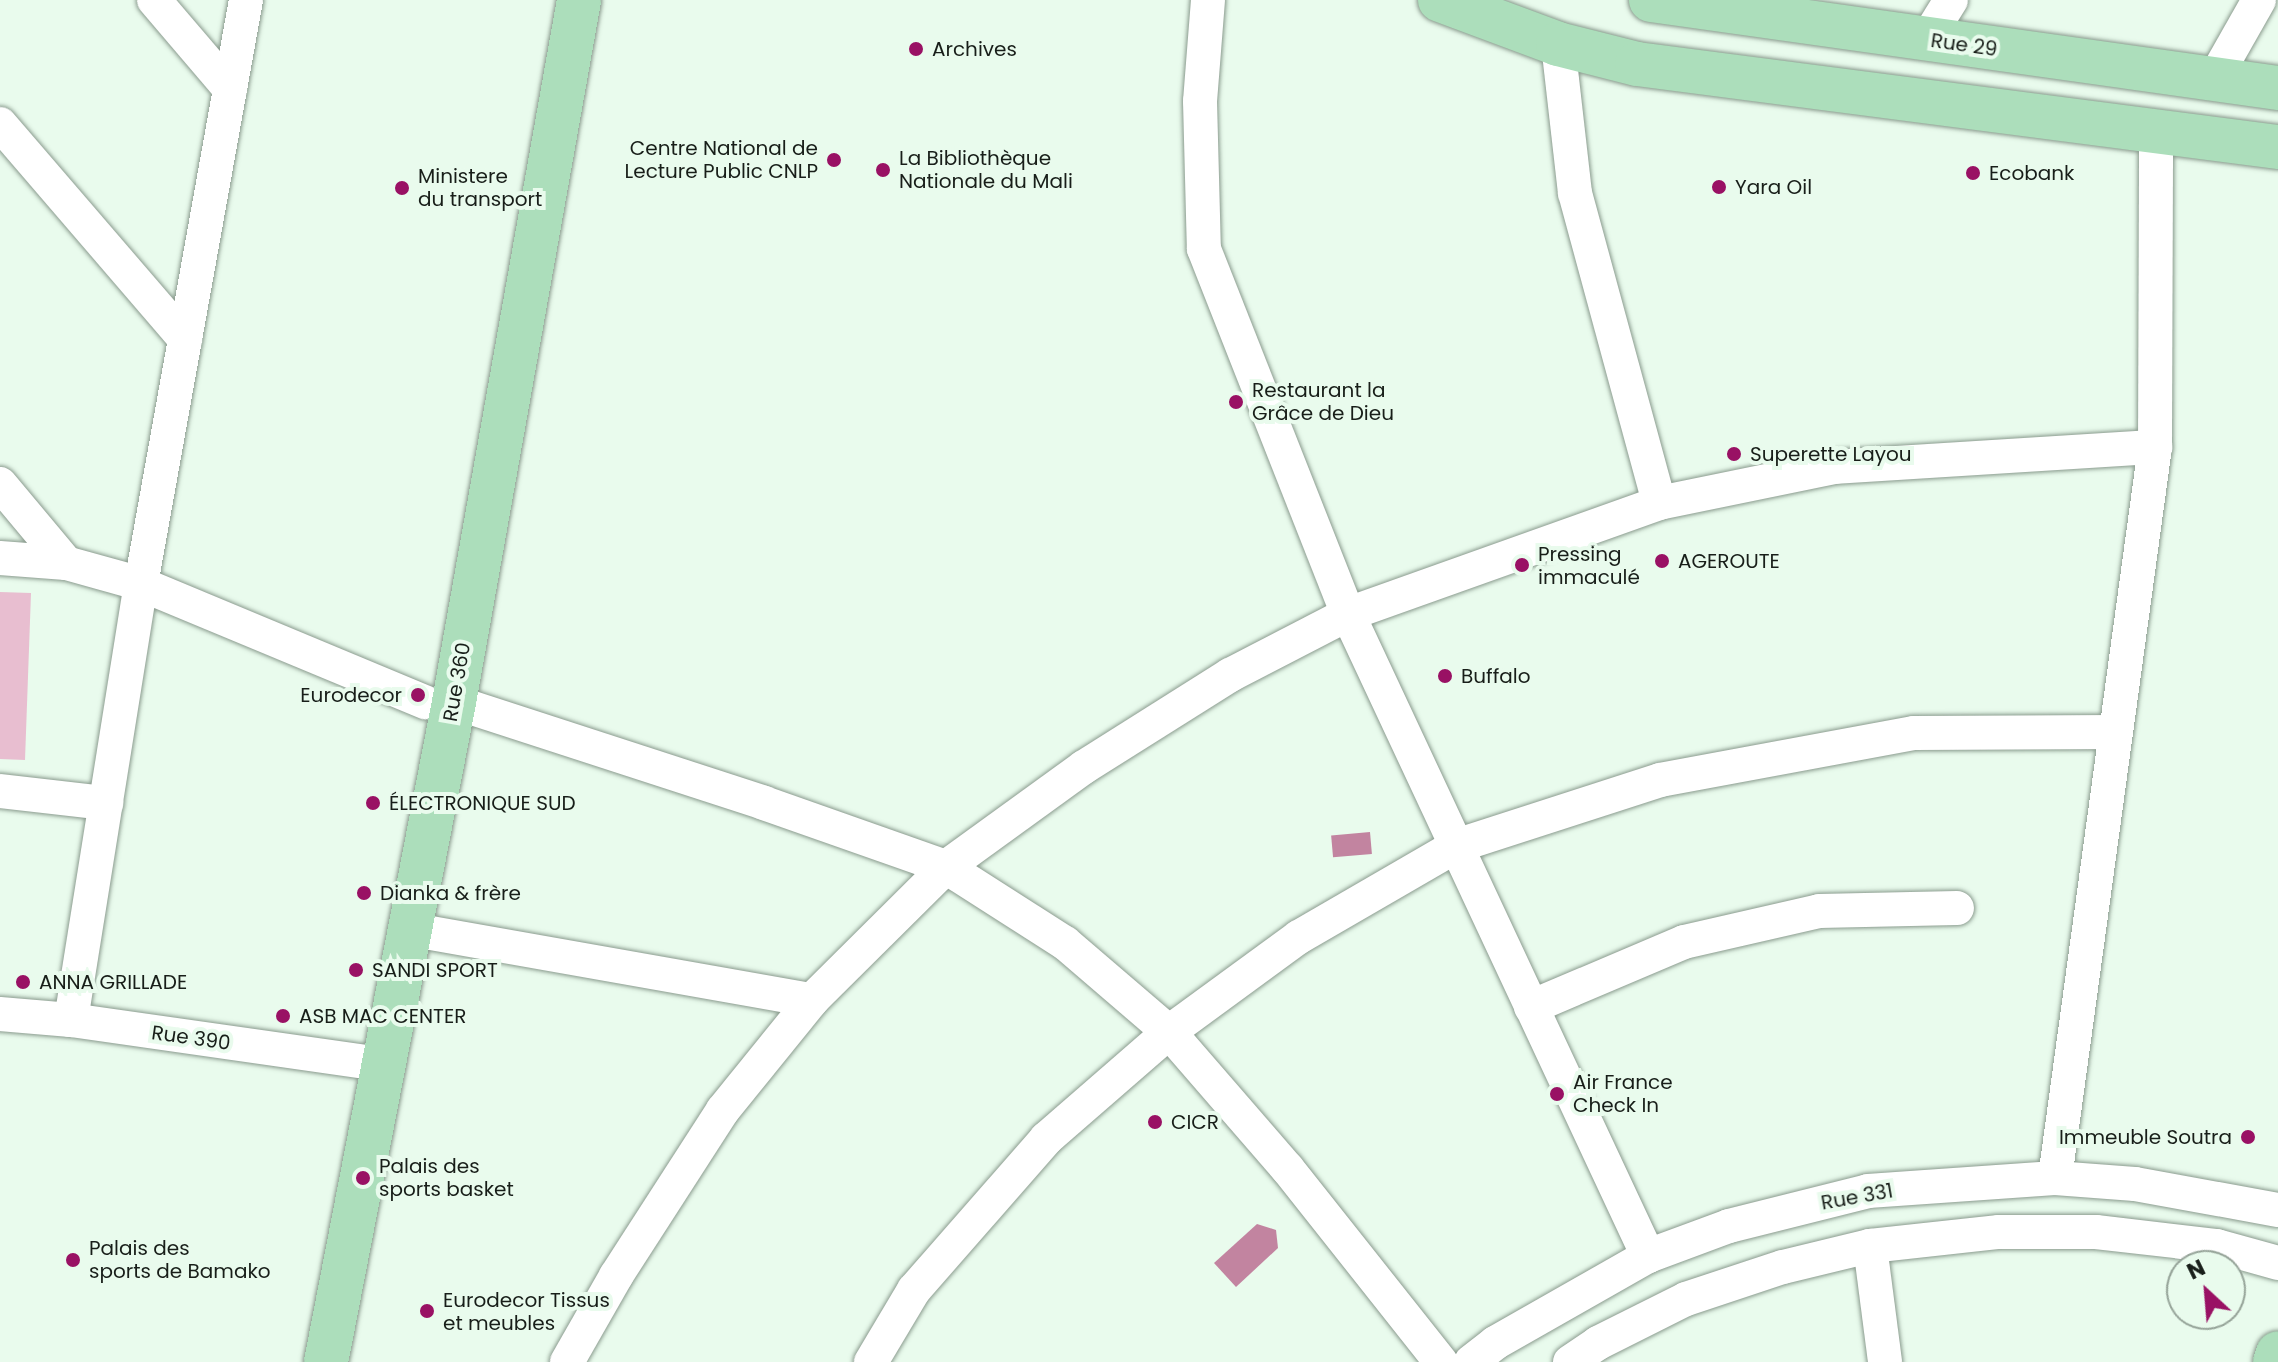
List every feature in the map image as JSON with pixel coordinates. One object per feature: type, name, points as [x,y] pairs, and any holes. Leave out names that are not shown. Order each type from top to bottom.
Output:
[{"type":"main road","points":[[304,1362],[370,1064],[440,702],[553,0]]},
{"type":"main road","name":"Rue 360","points":[[327,1362],[370,1064],[408,929],[440,702],[579,0]]},
{"type":"main road","points":[[1440,0],[1558,44],[1637,64],[2278,147]]},
{"type":"main road","name":"Rue 29","points":[[1651,0],[2278,88]]},
{"type":"main road","points":[[2275,1362],[2278,1353]]},
{"type":"street","points":[[154,0],[230,89]]},
{"type":"street","points":[[71,1020],[141,584],[246,0]]},
{"type":"street","points":[[1208,0],[1200,101],[1204,249],[1348,614],[1648,1256]]},
{"type":"street","points":[[1926,40],[1951,0]]},
{"type":"street","points":[[2213,81],[2259,0]]},
{"type":"street","points":[[1558,44],[1575,193],[1659,503]]},
{"type":"street","points":[[0,124],[185,339]]},
{"type":"street","points":[[2055,1178],[2155,447],[2156,133]]},
{"type":"street","points":[[567,1362],[616,1276],[723,1110],[812,1000],[946,867],[1084,767],[1203,691],[1348,614],[1659,503],[1834,467],[2155,447]]},
{"type":"street","points":[[0,484],[66,563]]},
{"type":"street","points":[[0,558],[66,563],[141,584],[440,702],[764,803],[946,867],[1065,943],[1169,1032],[1287,1168],[1441,1362]]},
{"type":"street","points":[[871,1362],[914,1290],[1046,1139],[1169,1032],[1299,937],[1456,846],[1660,780],[1914,733],[2116,732]]},
{"type":"street","points":[[0,791],[106,803]]},
{"type":"street","points":[[1531,1007],[1699,938],[1819,911],[1957,908]]},
{"type":"street","points":[[408,929],[812,1000]]},
{"type":"street","name":"Rue 390","points":[[0,1014],[71,1020],[370,1064]]},
{"type":"street","name":"Rue 331","points":[[1471,1362],[1495,1343],[1648,1256],[1729,1226],[1868,1191],[2055,1178],[2135,1184],[2278,1210]]},
{"type":"street","points":[[1570,1362],[1598,1343],[1686,1299],[1783,1267],[1870,1246],[1999,1232],[2096,1232],[2217,1246],[2278,1263]]},
{"type":"street","points":[[1870,1246],[1885,1362]]},
{"type":"shaded area","points":[[0,592],[31,593],[25,760],[0,759]]},
{"type":"shaded area","points":[[1370,832],[1372,854],[1333,857],[1331,835]]},
{"type":"shaded area","points":[[1257,1224],[1276,1230],[1278,1248],[1236,1287],[1214,1263]]},
{"type":"place","name":"Archives","points":[[916,49]]},
{"type":"place","name":"Centre National de Lecture Public CNLP","points":[[834,160]]},
{"type":"place","name":"La Bibliothèque Nationale du Mali","points":[[883,170]]},
{"type":"place","name":"Ecobank","points":[[1973,173]]},
{"type":"place","name":"Yara Oil","points":[[1719,187]]},
{"type":"place","name":"Ministere du transport","points":[[402,188]]},
{"type":"place","name":"Restaurant la Grâce de Dieu","points":[[1236,402]]},
{"type":"place","name":"Superette Layou","points":[[1734,454]]},
{"type":"place","name":"AGEROUTE","points":[[1662,561]]},
{"type":"place","name":"Pressing immaculé","points":[[1522,565]]},
{"type":"place","name":"Buffalo","points":[[1445,676]]},
{"type":"place","name":"Eurodecor","points":[[418,695]]},
{"type":"place","name":"ÉLECTRONIQUE SUD","points":[[373,803]]},
{"type":"place","name":"Dianka & frère","points":[[364,893]]},
{"type":"place","name":"SANDI SPORT","points":[[356,970]]},
{"type":"place","name":"ANNA GRILLADE","points":[[23,982]]},
{"type":"place","name":"ASB MAC CENTER","points":[[283,1016]]},
{"type":"place","name":"Air France Check In","points":[[1557,1094]]},
{"type":"place","name":"CICR","points":[[1155,1122]]},
{"type":"place","name":"Immeuble Soutra","points":[[2248,1137]]},
{"type":"place","name":"Palais des sports basket","points":[[363,1178]]},
{"type":"place","name":"Palais des sports de Bamako","points":[[73,1260]]},
{"type":"place","name":"Eurodecor Tissus et meubles","points":[[427,1311]]}]
